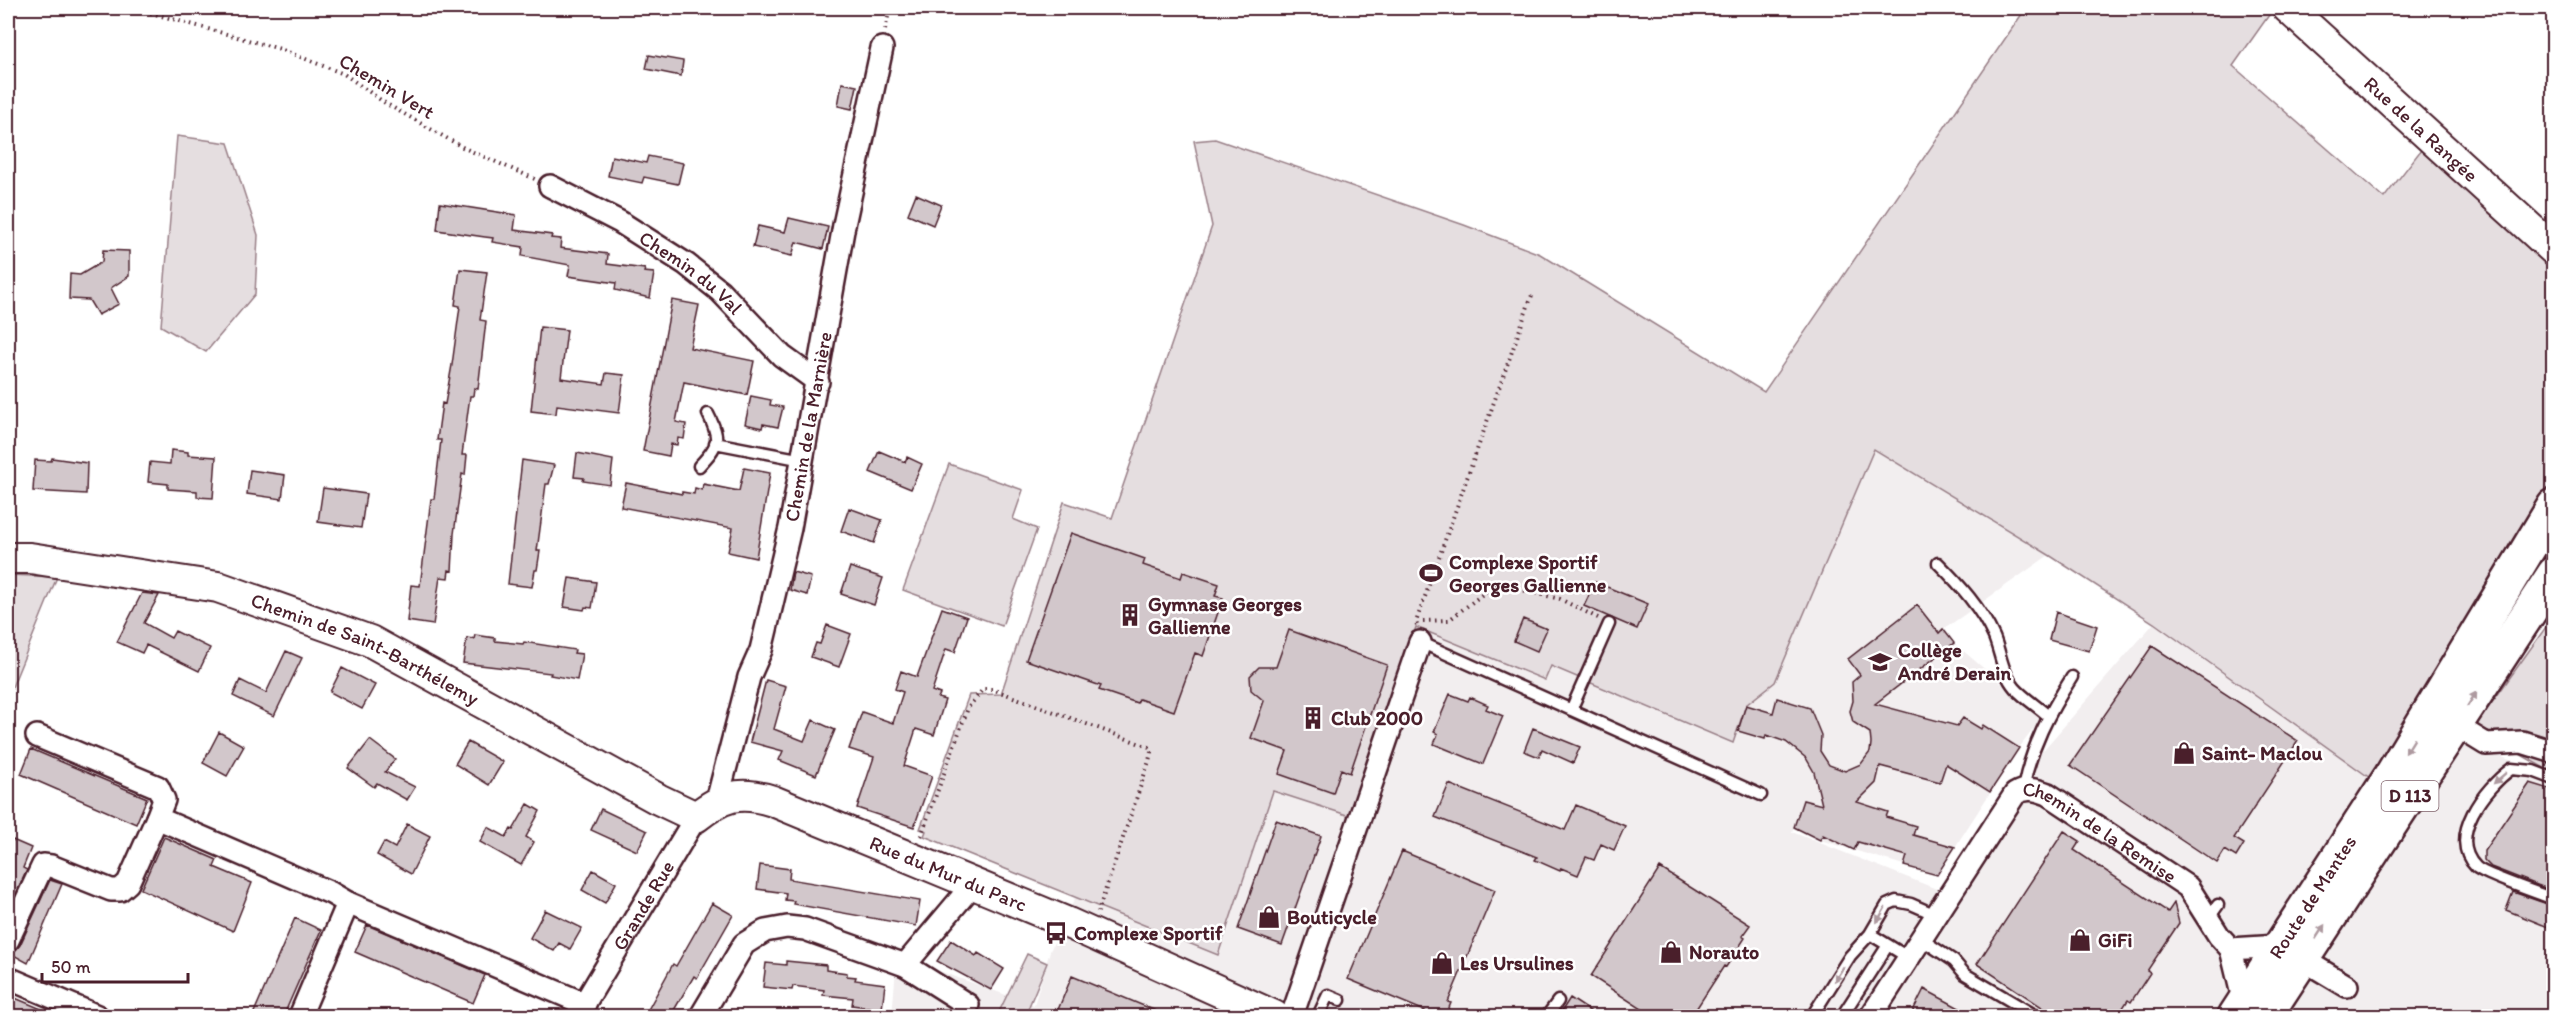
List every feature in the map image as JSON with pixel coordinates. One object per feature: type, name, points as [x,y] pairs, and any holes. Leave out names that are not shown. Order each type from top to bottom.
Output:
[{"type":"main road","name":"D 113","points":[[2450,681],[2553,506]]},
{"type":"main road","name":"D 113","points":[[2450,681],[2553,525]]},
{"type":"main road","name":"D 113","points":[[2248,1012],[2455,725],[2553,574]]},
{"type":"main road","name":"Route de Mantes","points":[[2291,953],[2391,776],[2450,681]]},
{"type":"street","name":"Rue de la Rangée","points":[[2288,8],[2553,250]]},
{"type":"street","name":"Chemin de la Marnière","points":[[706,809],[760,650],[790,528],[818,382],[844,225],[882,48]]},
{"type":"street","name":"Chemin du Val","points":[[550,186],[620,222],[686,264],[720,291],[782,356],[818,382]]},
{"type":"street","name":"Chemin de Saint-Barthélemy","points":[[8,558],[30,558],[218,587],[370,641],[658,799],[706,809]]},
{"type":"street","points":[[1292,1017],[1420,642]]},
{"type":"street","points":[[2455,725],[2486,744],[2522,742],[2553,752]]},
{"type":"street","points":[[8,939],[43,866],[51,866],[111,890],[120,890],[128,883],[164,800],[158,787],[37,736]]},
{"type":"street","name":"Chemin de la Remise","points":[[1871,1017],[2014,794],[2023,789],[2035,789],[2048,794],[2188,887],[2213,912],[2231,949],[2248,1012]]},
{"type":"street","name":"Rue du Mur du Parc","points":[[706,809],[740,795],[753,795],[1089,932],[1274,1017]]},
{"type":"street","name":"Grande Rue","points":[[582,1013],[706,809]]},
{"type":"street","points":[[157,818],[331,893],[582,1013]]},
{"type":"street","points":[[905,965],[974,884]]},
{"type":"street","points":[[300,1017],[348,903]]},
{"type":"street","points":[[701,1017],[744,944],[765,931],[787,927],[805,929],[905,965],[968,1005]]},
{"type":"street","points":[[2231,949],[2291,953],[2347,986]]},
{"type":"street","points":[[8,978],[97,1017]]},
{"type":"lane","points":[[699,466],[714,451],[717,433],[708,414]]},
{"type":"lane","points":[[715,443],[803,460]]},
{"type":"lane","points":[[1938,563],[1964,588],[1982,615],[1994,638],[2001,664],[2015,687],[2047,715]]},
{"type":"lane","points":[[1571,710],[1609,624]]},
{"type":"lane","points":[[1420,642],[1761,795]]},
{"type":"lane","points":[[2023,789],[2028,763],[2047,715],[2072,677]]},
{"type":"lane","points":[[2553,779],[2533,771],[2511,769],[2495,781],[2466,826],[2465,853],[2477,869],[2553,899]]},
{"type":"lane","points":[[1812,1017],[1850,956],[1870,934],[1887,905],[1896,901],[1911,904],[1936,915]]},
{"type":"lane","points":[[1870,934],[1909,958]]},
{"type":"lane","points":[[1921,939],[1954,961],[1965,974],[2036,1017]]},
{"type":"lane","points":[[1842,1017],[1888,945]]},
{"type":"lane","points":[[1318,1017],[1328,995],[1340,1000]]},
{"type":"lane","points":[[1547,1017],[1558,1000]]},
{"type":"path","name":"Chemin Vert","points":[[133,8],[280,49],[344,74],[385,103],[464,148],[550,186]]},
{"type":"path","points":[[1420,642],[1416,621],[1532,295]]},
{"type":"path","points":[[1416,621],[1449,620],[1496,584],[1560,599],[1609,624]]},
{"type":"path","points":[[912,858],[968,708],[983,689],[992,689],[1149,747],[1151,752],[1149,761],[1102,903],[1089,932]]},
{"type":"shaded area","points":[[2026,8],[2274,8],[2233,66],[2384,198],[2421,150],[2553,263],[2553,483],[2370,778],[2154,623],[2049,555],[1874,449],[1775,682],[1746,705],[1733,743],[1551,666],[1545,680],[1416,627],[1350,816],[1273,791],[1218,955],[924,836],[926,831],[920,829],[969,695],[1001,694],[1064,502],[1112,518],[1212,226],[1194,141],[1215,139],[1464,225],[1540,254],[1764,392]]},
{"type":"shaded area","points":[[177,136],[228,143],[258,235],[255,294],[206,352],[161,326]]},
{"type":"shaded area","points":[[1874,449],[2049,555],[1944,629],[1954,643],[2042,718],[2019,748],[1937,875],[1820,840],[1794,827],[1795,823],[1792,832],[1939,890],[2039,755],[2154,623],[2370,778],[2456,741],[2553,775],[2553,1016],[892,1016],[897,956],[1034,1005],[1050,951],[1076,896],[1218,954],[1273,791],[1350,816],[1415,627],[1545,680],[1551,665],[1733,743],[1746,705],[1775,682]]},
{"type":"shaded area","points":[[949,464],[1023,490],[1013,519],[1037,529],[1002,626],[903,590]]},
{"type":"shaded area","points":[[8,575],[57,577],[8,697]]},
{"type":"shaded area","points":[[2553,617],[2553,773],[2474,728]]},
{"type":"shaded area","points":[[1027,954],[1047,963],[1025,1016],[997,1016]]},
{"type":"building","points":[[649,55],[683,61],[681,76],[646,69]]},
{"type":"building","points":[[842,83],[857,86],[852,109],[838,106]]},
{"type":"building","points":[[612,156],[646,163],[648,156],[683,163],[678,184],[644,177],[642,183],[608,176]]},
{"type":"building","points":[[916,194],[941,205],[933,225],[908,214]]},
{"type":"building","points":[[440,203],[516,215],[514,230],[552,235],[551,238],[561,239],[560,248],[608,254],[607,264],[645,269],[644,272],[654,273],[650,298],[615,290],[616,283],[568,276],[570,265],[522,256],[523,247],[492,242],[493,238],[437,230]]},
{"type":"building","points":[[789,218],[828,227],[823,249],[796,242],[792,256],[753,247],[758,226],[785,232]]},
{"type":"building","points":[[103,250],[129,251],[129,276],[111,288],[119,304],[98,315],[89,300],[69,299],[70,274],[80,275],[102,262]]},
{"type":"building","points":[[460,269],[487,272],[480,320],[486,321],[478,389],[474,388],[473,396],[470,396],[462,455],[467,455],[465,475],[462,474],[454,534],[452,571],[449,570],[448,578],[440,577],[433,625],[407,621],[411,585],[420,586],[431,499],[434,499],[441,440],[437,440],[442,403],[445,404],[452,365],[460,306],[455,305]]},
{"type":"building","points":[[672,300],[699,305],[690,348],[754,361],[747,395],[684,382],[676,422],[686,424],[684,439],[678,438],[677,445],[671,444],[669,456],[643,451]]},
{"type":"building","points":[[540,327],[567,330],[561,378],[604,384],[606,373],[624,375],[619,413],[557,405],[556,414],[531,411]]},
{"type":"building","points":[[751,396],[771,400],[770,405],[783,407],[778,427],[763,424],[762,428],[745,424]]},
{"type":"building","points":[[171,450],[188,452],[188,455],[216,457],[213,498],[197,497],[197,491],[168,489],[168,484],[148,482],[150,462],[170,464]]},
{"type":"building","points":[[879,451],[905,462],[907,457],[922,464],[911,489],[870,472]]},
{"type":"building","points":[[577,453],[613,460],[610,485],[583,481],[584,478],[574,477]]},
{"type":"building","points":[[52,458],[87,463],[86,494],[33,491],[35,460],[51,461]]},
{"type":"building","points":[[522,460],[554,465],[549,484],[546,484],[537,551],[540,551],[532,587],[508,584]]},
{"type":"building","points":[[744,468],[770,473],[756,558],[728,552],[733,528],[621,507],[626,483],[682,494],[682,492],[694,494],[695,488],[702,490],[703,484],[739,491]]},
{"type":"building","points":[[250,470],[285,475],[282,499],[247,494]]},
{"type":"building","points":[[323,488],[366,494],[361,528],[318,522]]},
{"type":"building","points":[[849,508],[882,520],[874,543],[841,531]]},
{"type":"building","name":"Gymnase Georges Gallienne","points":[[1071,533],[1145,559],[1143,565],[1181,578],[1183,572],[1219,584],[1215,596],[1223,598],[1203,656],[1195,653],[1174,711],[1139,699],[1137,703],[1099,690],[1101,686],[1026,660]]},
{"type":"building","points":[[850,567],[883,578],[874,605],[841,594]]},
{"type":"building","points":[[793,572],[811,577],[807,595],[790,590]]},
{"type":"building","points":[[569,578],[596,582],[592,608],[585,607],[584,610],[564,607]]},
{"type":"building","points":[[1595,582],[1648,604],[1637,629],[1584,606]]},
{"type":"building","points":[[142,593],[159,595],[144,623],[171,638],[175,631],[210,648],[199,671],[146,645],[142,653],[117,642]]},
{"type":"building","points":[[1917,605],[1939,633],[1943,629],[1954,643],[1875,704],[1957,726],[1963,718],[1981,729],[1983,725],[2019,748],[1990,792],[1946,764],[1940,782],[1880,766],[1876,783],[1857,802],[1888,812],[1886,817],[1916,826],[1913,835],[1955,847],[1937,875],[1904,866],[1907,856],[1858,842],[1854,850],[1823,835],[1820,840],[1794,827],[1803,800],[1822,805],[1814,772],[1806,758],[1786,742],[1766,735],[1765,739],[1738,731],[1746,705],[1773,713],[1777,698],[1810,708],[1821,735],[1820,751],[1829,765],[1845,771],[1861,764],[1870,752],[1870,733],[1853,722],[1850,711],[1853,701],[1852,682],[1860,675],[1848,659]]},
{"type":"building","points":[[942,608],[967,617],[955,652],[946,649],[932,691],[940,694],[938,698],[945,700],[934,735],[916,729],[904,766],[932,776],[914,827],[857,808],[874,757],[849,749],[862,712],[893,723],[903,692],[895,689],[901,671],[917,677]]},
{"type":"building","points":[[2056,612],[2097,626],[2089,651],[2049,640]]},
{"type":"building","points":[[1523,619],[1547,629],[1537,651],[1514,641]]},
{"type":"building","points":[[827,625],[851,634],[839,667],[811,657],[816,643],[820,644]]},
{"type":"building","name":"Club 2000","points":[[1289,630],[1387,665],[1350,773],[1341,769],[1333,793],[1279,774],[1287,751],[1251,738],[1264,701],[1251,690],[1250,676],[1259,667],[1276,667]]},
{"type":"building","points":[[475,635],[495,638],[495,641],[523,644],[524,642],[575,650],[574,653],[582,654],[577,680],[550,675],[551,673],[463,663],[467,638],[474,639]]},
{"type":"building","name":"Saint- Maclou","points":[[2152,646],[2298,741],[2234,838],[2244,844],[2236,857],[2225,850],[2217,863],[2070,765]]},
{"type":"building","points":[[286,651],[302,658],[274,716],[233,696],[240,680],[266,693]]},
{"type":"building","points":[[342,668],[375,685],[362,709],[330,692]]},
{"type":"building","points":[[766,680],[786,686],[774,729],[804,741],[813,720],[835,730],[816,775],[779,760],[783,751],[750,742]]},
{"type":"building","points":[[1450,694],[1468,701],[1470,697],[1488,705],[1486,709],[1503,716],[1483,764],[1434,744],[1438,734],[1434,732]]},
{"type":"building","points":[[1533,728],[1580,747],[1573,763],[1542,749],[1539,757],[1524,751]]},
{"type":"building","points":[[219,732],[244,746],[227,776],[203,763]]},
{"type":"building","points":[[370,740],[395,759],[385,772],[415,787],[407,800],[377,783],[374,787],[348,768]]},
{"type":"building","points":[[468,742],[503,762],[489,785],[455,764]]},
{"type":"building","points":[[31,749],[147,798],[136,824],[21,774]]},
{"type":"building","points":[[2530,783],[2553,790],[2553,891],[2491,867],[2484,860],[2484,851]]},
{"type":"building","points":[[1449,784],[1565,830],[1576,805],[1625,826],[1614,850],[1601,844],[1594,860],[1586,857],[1578,875],[1561,868],[1560,871],[1535,860],[1537,857],[1435,817]]},
{"type":"building","points":[[528,804],[540,811],[526,837],[534,842],[521,865],[480,842],[488,827],[506,837],[511,829],[513,830]]},
{"type":"building","points":[[601,809],[647,831],[637,851],[591,830]]},
{"type":"building","points":[[1276,820],[1321,836],[1282,945],[1238,929]]},
{"type":"building","points":[[407,824],[430,836],[411,874],[377,855],[384,842],[395,848]]},
{"type":"building","name":"GiFi","points":[[2064,831],[2080,841],[2074,850],[2168,912],[2174,903],[2179,923],[2147,971],[2150,973],[2131,1002],[2128,1000],[2117,1017],[2057,1017],[1977,964]]},
{"type":"building","points":[[164,837],[217,860],[214,867],[252,883],[233,931],[141,889]]},
{"type":"building","points":[[8,838],[31,848],[23,868],[27,870],[8,911]]},
{"type":"building","points":[[1402,851],[1495,890],[1448,1002],[1451,1003],[1445,1017],[1424,1017],[1425,1011],[1348,979]]},
{"type":"building","points":[[760,865],[790,869],[789,879],[920,901],[916,926],[793,904],[794,901],[785,900],[786,893],[757,889]]},
{"type":"building","name":"Norauto","points":[[1660,868],[1750,925],[1742,936],[1745,938],[1691,1017],[1654,1017],[1591,976]]},
{"type":"building","points":[[593,870],[616,883],[605,903],[582,890]]},
{"type":"building","points":[[50,880],[62,884],[28,963],[8,952],[15,951],[20,945]]},
{"type":"building","points":[[2513,892],[2553,906],[2553,929],[2506,910]]},
{"type":"building","points":[[712,903],[733,915],[697,978],[694,976],[670,1017],[644,1017],[673,964],[676,966]]},
{"type":"building","points":[[545,910],[582,928],[570,949],[559,943],[554,951],[530,938]]},
{"type":"building","points":[[295,918],[321,930],[283,1017],[252,1017]]},
{"type":"building","points":[[367,925],[485,975],[473,1003],[355,952]]},
{"type":"building","points":[[951,940],[976,956],[978,953],[1004,969],[991,990],[937,961]]},
{"type":"building","points":[[786,961],[826,965],[826,970],[847,973],[847,976],[856,977],[855,980],[885,984],[882,1009],[852,1005],[853,998],[823,995],[824,990],[793,986],[792,990],[763,987],[766,963],[786,965]]},
{"type":"building","points":[[1072,976],[1168,1016],[1168,1017],[1055,1017]]},
{"type":"building","points":[[1924,989],[1976,1017],[1910,1017]]},
{"type":"building","points":[[8,995],[58,1016],[58,1017],[8,1017]]},
{"type":"building","points":[[1570,998],[1599,1017],[1558,1017]]},
{"type":"place","name":"Complexe Sportif Georges Gallienne","points":[[1431,573]]},
{"type":"place","name":"Gymnase Georges Gallienne","points":[[1130,615]]},
{"type":"place","name":"Collège André Derain","points":[[1880,662]]},
{"type":"place","name":"Club 2000","points":[[1313,718]]},
{"type":"place","name":"Saint- Maclou","points":[[2184,753]]},
{"type":"place","name":"Bouticycle","points":[[1269,917]]},
{"type":"place","name":"Complexe Sportif","points":[[1056,933]]},
{"type":"place","name":"GiFi","points":[[2080,940]]},
{"type":"place","name":"Norauto","points":[[1671,952]]},
{"type":"place","name":"Les Ursulines","points":[[1442,963]]}]
